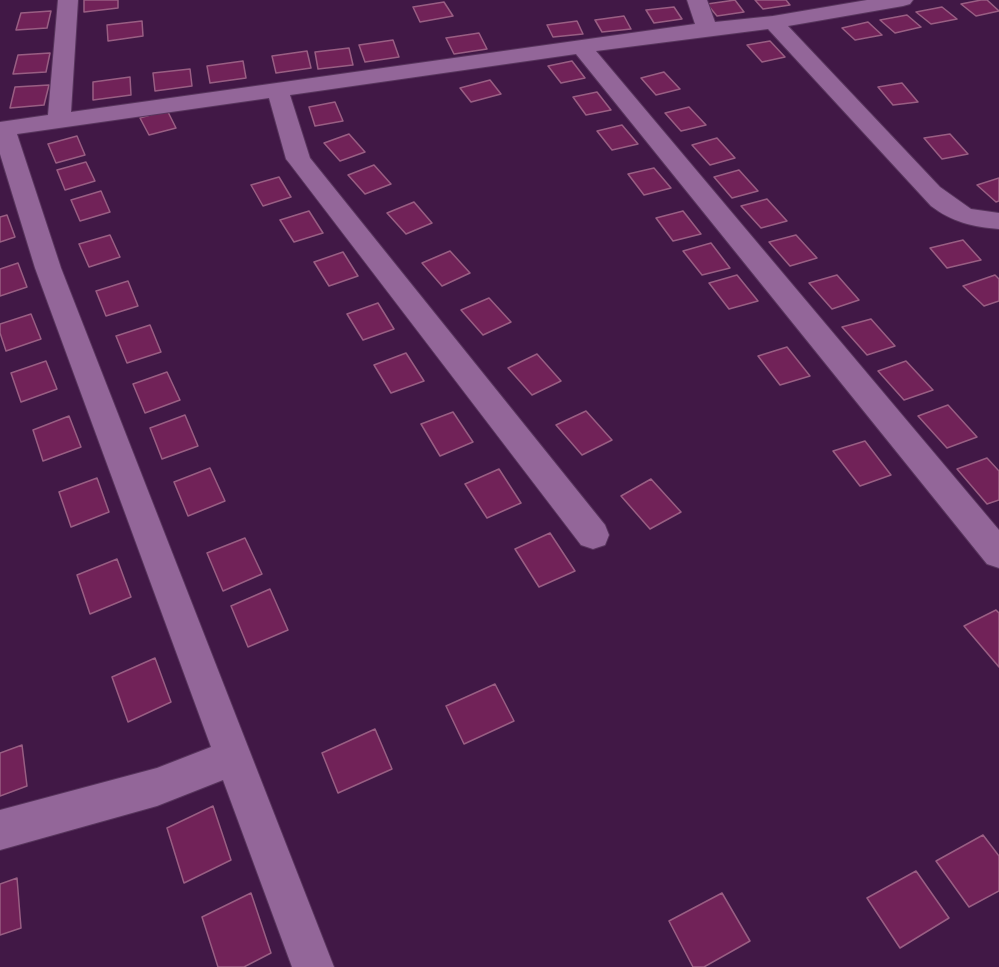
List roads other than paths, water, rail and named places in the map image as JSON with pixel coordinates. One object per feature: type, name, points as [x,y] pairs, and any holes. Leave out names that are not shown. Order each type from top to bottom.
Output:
[{"type":"street","points":[[59,120],[68,0]]},
{"type":"street","points":[[697,0],[707,29]]},
{"type":"street","points":[[313,967],[48,268],[2,129],[707,29],[773,22],[903,0]]},
{"type":"street","points":[[773,22],[931,192],[952,211],[969,218],[999,221]]},
{"type":"street","points":[[582,48],[999,554]]},
{"type":"street","points":[[278,90],[298,159],[593,535]]},
{"type":"street","points":[[0,830],[157,788],[234,757]]}]
